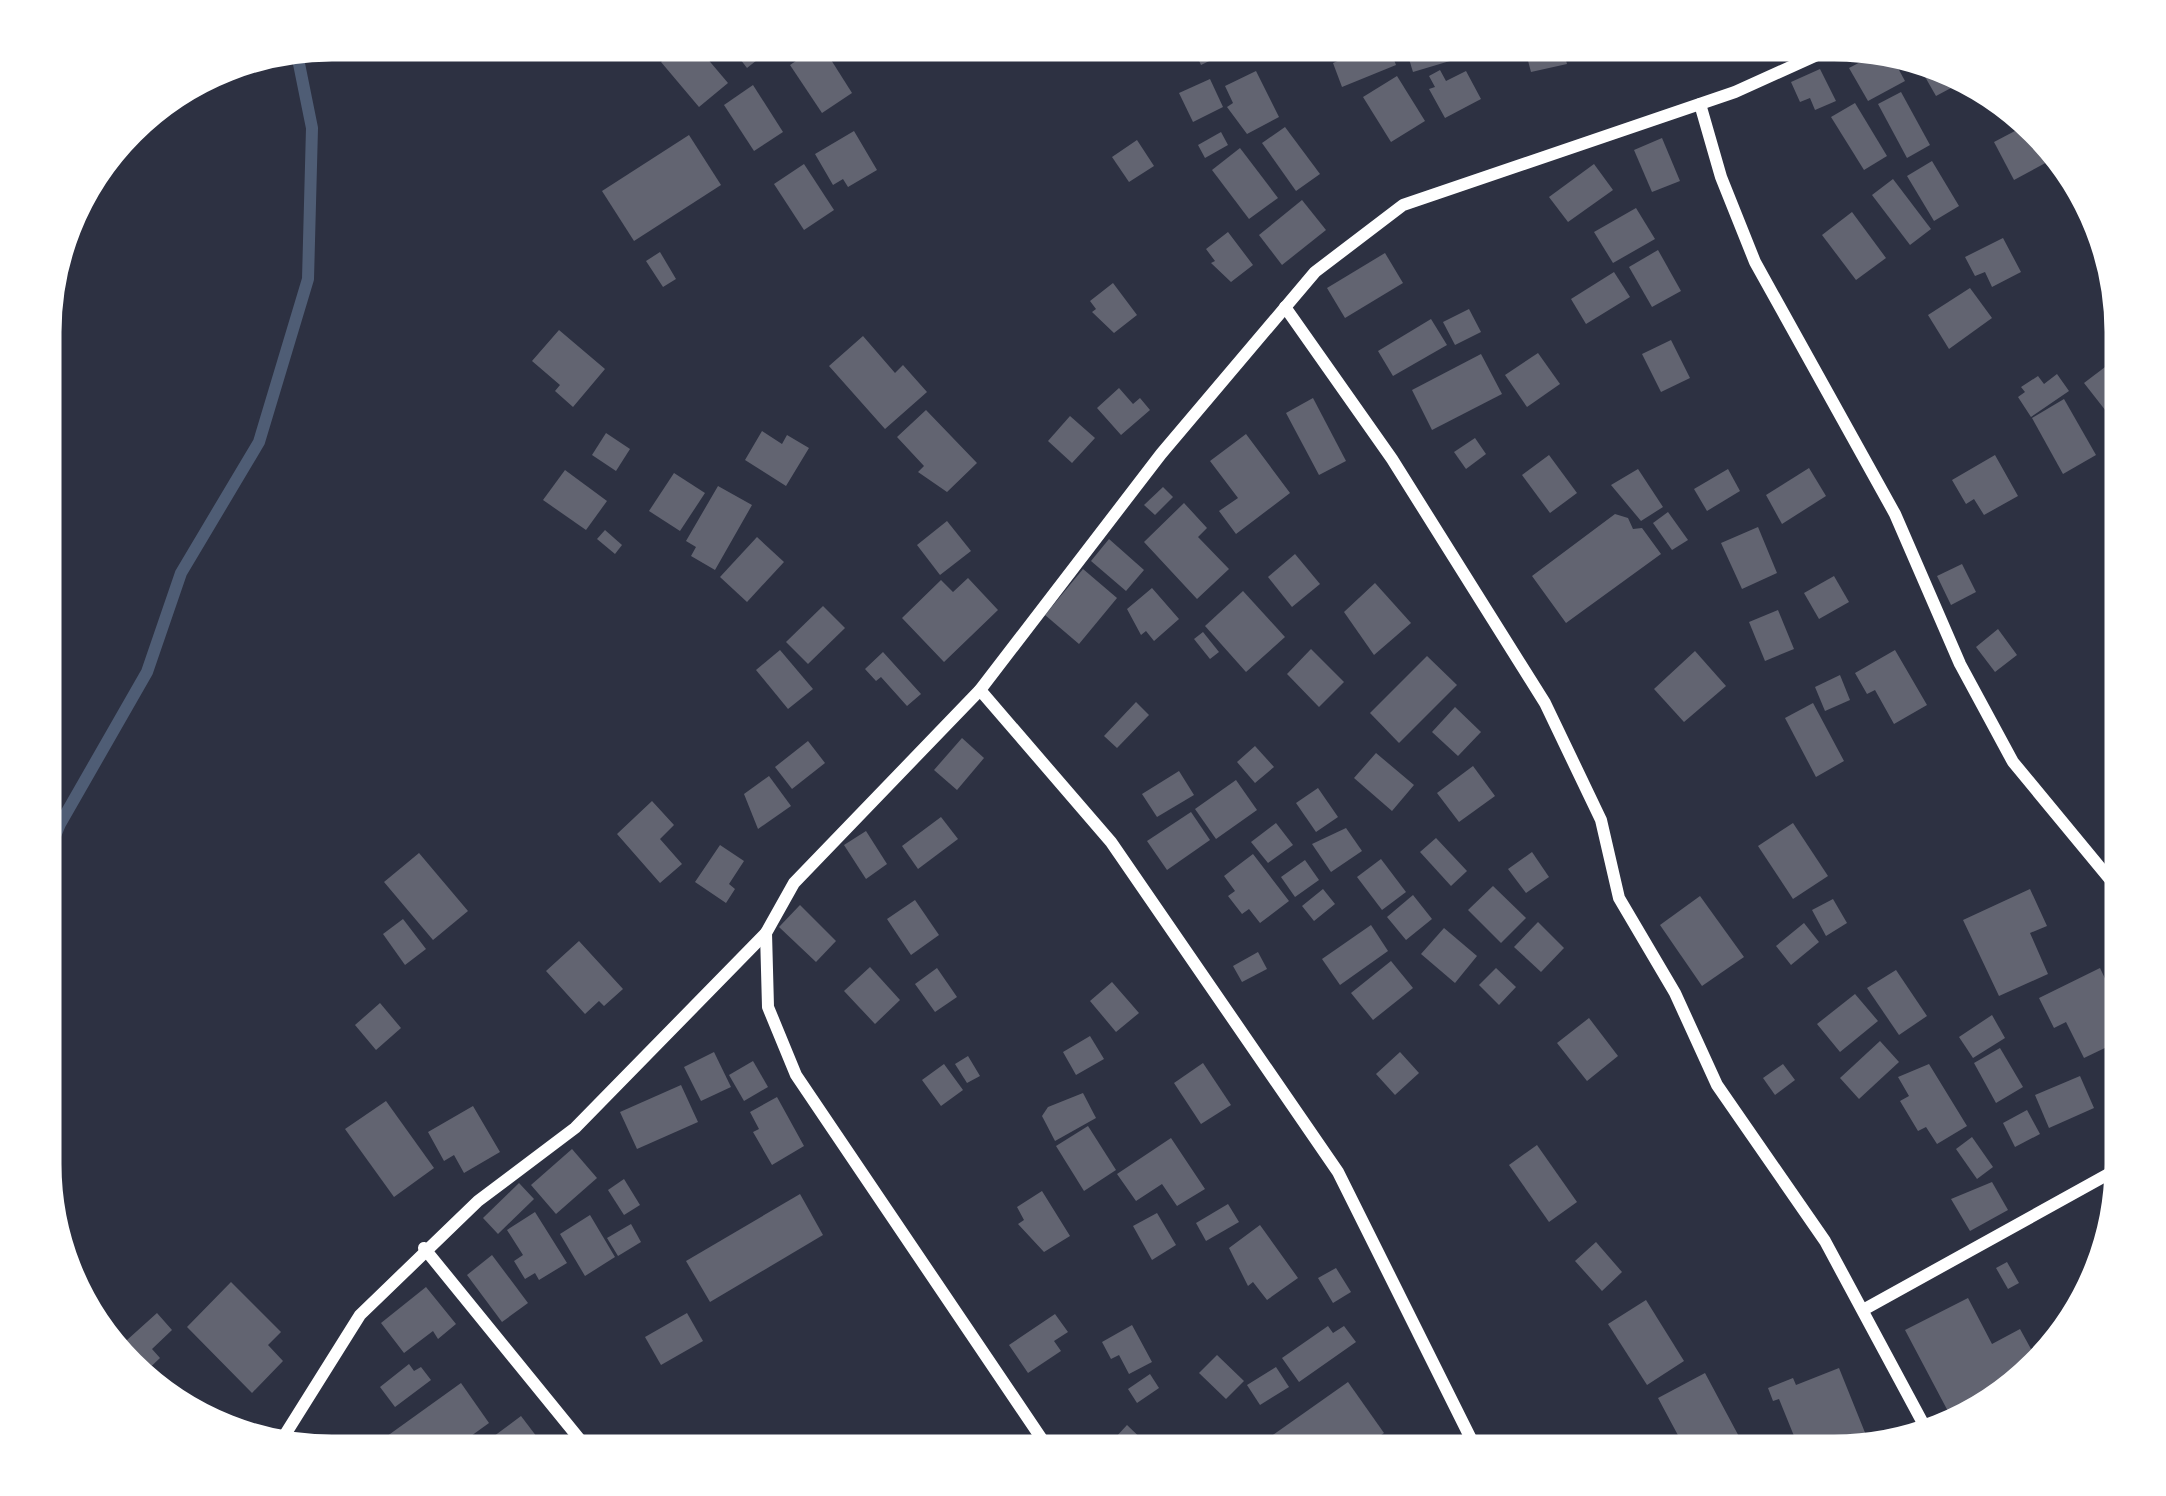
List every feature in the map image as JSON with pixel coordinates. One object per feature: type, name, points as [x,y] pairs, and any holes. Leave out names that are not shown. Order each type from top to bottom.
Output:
[{"type":"street","points":[[283,1438],[360,1315],[424,1248],[575,1129],[766,933],[794,884],[980,690],[1161,454],[1315,272],[1403,205],[1700,104],[1815,55]]},
{"type":"street","points":[[1700,104],[1755,262],[1895,514],[1960,664],[2012,762],[2111,881]]},
{"type":"street","points":[[1286,308],[1392,459],[1545,703],[1601,820],[1619,898],[1675,993],[1717,1085],[1825,1241],[1925,1427]]},
{"type":"street","points":[[980,690],[1112,842],[1338,1172],[1473,1442]]},
{"type":"street","points":[[766,933],[768,1007],[796,1075],[1043,1441]]},
{"type":"street","points":[[1863,1310],[2111,1173]]},
{"type":"street","points":[[424,1248],[582,1441]]},
{"type":"building","points":[[669,55],[704,55],[728,83],[699,107],[661,62]]},
{"type":"building","points":[[737,55],[763,55],[747,68]]},
{"type":"building","points":[[805,55],[828,55],[852,93],[822,113],[790,65]]},
{"type":"building","points":[[1196,55],[1222,55],[1201,65]]},
{"type":"building","points":[[1338,55],[1392,55],[1396,65],[1342,87],[1333,63],[1340,60]]},
{"type":"building","points":[[1408,55],[1470,55],[1413,72]]},
{"type":"building","points":[[1565,55],[1567,64],[1531,72],[1527,57]]},
{"type":"building","points":[[1870,57],[1889,59],[1905,81],[1868,101],[1849,68]]},
{"type":"building","points":[[1920,68],[1959,84],[1936,96]]},
{"type":"building","points":[[1820,69],[1836,101],[1815,110],[1810,98],[1800,102],[1791,82]]},
{"type":"building","points":[[1440,70],[1446,81],[1466,71],[1481,99],[1445,118],[1429,89],[1435,87],[1429,76]]},
{"type":"building","points":[[1256,71],[1279,117],[1247,134],[1227,107],[1233,103],[1225,86]]},
{"type":"building","points":[[1397,76],[1425,121],[1391,142],[1363,97]]},
{"type":"building","points":[[1210,79],[1223,107],[1193,122],[1179,93]]},
{"type":"building","points":[[753,85],[783,132],[754,151],[724,105]]},
{"type":"building","points":[[1901,92],[1930,145],[1907,158],[1878,104]]},
{"type":"building","points":[[1855,103],[1887,156],[1864,170],[1831,117]]},
{"type":"building","points":[[1285,127],[1320,174],[1296,191],[1262,143]]},
{"type":"building","points":[[2022,127],[2051,160],[2014,180],[1994,142]]},
{"type":"building","points":[[854,131],[877,170],[848,187],[843,179],[833,185],[815,154]]},
{"type":"building","points":[[1221,132],[1228,145],[1205,158],[1198,145]]},
{"type":"building","points":[[689,135],[721,185],[634,241],[602,191]]},
{"type":"building","points":[[1662,138],[1680,181],[1652,192],[1634,150]]},
{"type":"building","points":[[1137,140],[1154,166],[1129,182],[1112,157]]},
{"type":"building","points":[[1240,148],[1278,198],[1249,219],[1212,170]]},
{"type":"building","points":[[1932,161],[1959,206],[1934,221],[1907,176]]},
{"type":"building","points":[[804,164],[834,210],[804,230],[774,184]]},
{"type":"building","points":[[1594,164],[1613,190],[1568,222],[1549,197]]},
{"type":"building","points":[[1893,179],[1931,229],[1910,245],[1872,195]]},
{"type":"building","points":[[1302,200],[1326,230],[1282,265],[1259,235]]},
{"type":"building","points":[[1636,208],[1655,239],[1613,263],[1594,232]]},
{"type":"building","points":[[1852,212],[1886,258],[1856,280],[1822,235]]},
{"type":"building","points":[[1228,232],[1253,265],[1231,282],[1211,263],[1215,261],[1206,249]]},
{"type":"building","points":[[2003,238],[2021,272],[1992,287],[1985,272],[1975,276],[1965,257]]},
{"type":"building","points":[[1658,250],[1681,291],[1652,307],[1629,267]]},
{"type":"building","points":[[660,252],[676,279],[663,287],[646,261]]},
{"type":"building","points":[[1385,253],[1403,283],[1345,318],[1327,288]]},
{"type":"building","points":[[1614,272],[1630,297],[1586,324],[1571,299]]},
{"type":"building","points":[[1113,283],[1137,315],[1114,333],[1092,312],[1096,309],[1090,301]]},
{"type":"building","points":[[1970,288],[1992,318],[1949,349],[1928,315]]},
{"type":"building","points":[[1469,309],[1481,332],[1455,345],[1443,322]]},
{"type":"building","points":[[1431,319],[1447,345],[1393,376],[1378,351]]},
{"type":"building","points":[[559,330],[605,369],[573,407],[555,391],[560,385],[532,361]]},
{"type":"building","points":[[863,336],[895,373],[903,365],[927,392],[885,429],[829,366]]},
{"type":"building","points":[[1671,340],[1690,378],[1661,392],[1642,354]]},
{"type":"building","points":[[1538,353],[1560,384],[1527,407],[1505,375]]},
{"type":"building","points":[[1481,354],[1502,394],[1432,430],[1412,390]]},
{"type":"building","points":[[2109,364],[2111,414],[2109,415],[2084,383]]},
{"type":"building","points":[[2057,374],[2069,391],[2031,417],[2018,397],[2025,392],[2021,387],[2038,376],[2044,384]]},
{"type":"building","points":[[1119,388],[1133,404],[1140,398],[1150,410],[1121,435],[1097,408]]},
{"type":"building","points":[[1313,398],[1346,461],[1319,475],[1286,413]]},
{"type":"building","points":[[2064,399],[2096,455],[2063,474],[2032,418]]},
{"type":"building","points":[[926,410],[977,463],[947,492],[918,472],[924,466],[897,437]]},
{"type":"building","points":[[1070,416],[1095,438],[1072,463],[1048,441]]},
{"type":"building","points":[[762,431],[782,444],[787,435],[809,448],[786,486],[745,460]]},
{"type":"building","points":[[606,433],[630,449],[616,471],[592,455]]},
{"type":"building","points":[[1246,434],[1290,493],[1236,534],[1219,511],[1238,498],[1210,461]]},
{"type":"building","points":[[1475,438],[1486,454],[1466,469],[1454,452]]},
{"type":"building","points":[[1549,455],[1577,493],[1550,513],[1522,475]]},
{"type":"building","points":[[1995,455],[2018,496],[1984,515],[1974,499],[1966,504],[1952,480]]},
{"type":"building","points":[[1809,468],[1826,496],[1782,524],[1766,495]]},
{"type":"building","points":[[1638,469],[1663,507],[1641,521],[1611,485]]},
{"type":"building","points":[[1728,469],[1740,491],[1707,511],[1694,489]]},
{"type":"building","points":[[565,470],[607,501],[586,530],[543,500]]},
{"type":"building","points":[[674,473],[705,493],[680,531],[649,511]]},
{"type":"building","points":[[718,486],[752,505],[715,570],[691,556],[696,547],[686,541]]},
{"type":"building","points":[[1163,487],[1173,497],[1155,515],[1144,505]]},
{"type":"building","points":[[1184,503],[1207,528],[1198,537],[1229,569],[1197,599],[1144,542]]},
{"type":"building","points":[[1668,512],[1688,540],[1672,550],[1653,523]]},
{"type":"building","points":[[1615,514],[1628,518],[1633,529],[1642,528],[1661,554],[1566,623],[1532,576]]},
{"type":"building","points":[[947,521],[971,551],[940,575],[917,545]]},
{"type":"building","points":[[1758,527],[1777,573],[1742,589],[1721,543]]},
{"type":"building","points":[[605,530],[622,545],[615,554],[597,539]]},
{"type":"building","points":[[757,537],[784,562],[747,602],[720,577]]},
{"type":"building","points":[[1109,539],[1144,570],[1126,591],[1091,561]]},
{"type":"building","points":[[1295,554],[1320,584],[1292,607],[1268,577]]},
{"type":"building","points":[[1962,564],[1976,592],[1951,605],[1937,576]]},
{"type":"building","points":[[1083,569],[1117,598],[1079,644],[1045,615]]},
{"type":"building","points":[[1834,576],[1849,602],[1819,619],[1804,593]]},
{"type":"building","points":[[968,578],[998,610],[944,662],[902,618],[941,580],[953,592]]},
{"type":"building","points":[[1375,583],[1411,623],[1374,655],[1344,612]]},
{"type":"building","points":[[1152,588],[1179,619],[1154,641],[1146,631],[1141,635],[1127,609]]},
{"type":"building","points":[[1243,591],[1285,637],[1246,672],[1205,626]]},
{"type":"building","points":[[823,606],[845,628],[808,664],[786,642]]},
{"type":"building","points":[[1778,610],[1794,649],[1765,661],[1749,622]]},
{"type":"building","points":[[1998,629],[2017,655],[1995,672],[1976,647]]},
{"type":"building","points":[[1203,632],[1219,652],[1210,659],[1194,639]]},
{"type":"building","points":[[1311,649],[1344,682],[1319,707],[1287,674]]},
{"type":"building","points":[[780,650],[813,689],[788,709],[756,670]]},
{"type":"building","points":[[1895,650],[1927,705],[1894,724],[1875,690],[1867,694],[1855,673]]},
{"type":"building","points":[[1695,651],[1726,686],[1684,722],[1654,689]]},
{"type":"building","points":[[883,652],[921,694],[907,706],[881,677],[876,681],[865,669]]},
{"type":"building","points":[[1427,656],[1457,685],[1399,743],[1370,713]]},
{"type":"building","points":[[1840,675],[1850,700],[1825,711],[1815,687]]},
{"type":"building","points":[[1136,702],[1149,715],[1117,748],[1104,736]]},
{"type":"building","points":[[1813,703],[1844,761],[1816,777],[1785,718]]},
{"type":"building","points":[[1455,707],[1481,732],[1458,756],[1432,732]]},
{"type":"building","points":[[962,738],[984,758],[957,790],[934,770]]},
{"type":"building","points":[[808,741],[825,763],[792,789],[775,767]]},
{"type":"building","points":[[1255,746],[1274,767],[1255,783],[1237,762]]},
{"type":"building","points":[[1376,753],[1414,785],[1392,811],[1354,778]]},
{"type":"building","points":[[1473,766],[1495,796],[1459,822],[1437,793]]},
{"type":"building","points":[[1179,771],[1194,795],[1157,817],[1142,794]]},
{"type":"building","points":[[769,776],[791,806],[758,829],[744,794]]},
{"type":"building","points":[[1236,780],[1257,810],[1216,839],[1195,809]]},
{"type":"building","points":[[1318,788],[1338,817],[1316,832],[1296,803]]},
{"type":"building","points":[[652,801],[674,825],[660,839],[682,864],[660,883],[617,834]]},
{"type":"building","points":[[1191,812],[1210,840],[1167,870],[1147,841]]},
{"type":"building","points":[[941,817],[958,839],[918,869],[902,846]]},
{"type":"building","points":[[1276,823],[1293,845],[1268,863],[1251,842]]},
{"type":"building","points":[[1793,823],[1828,876],[1793,899],[1758,846]]},
{"type":"building","points":[[1346,828],[1362,851],[1331,872],[1312,844]]},
{"type":"building","points":[[866,831],[887,864],[866,879],[844,845]]},
{"type":"building","points":[[1436,838],[1467,871],[1451,886],[1420,852]]},
{"type":"building","points":[[720,845],[744,861],[729,884],[735,889],[726,903],[695,882]]},
{"type":"building","points":[[1532,852],[1549,877],[1526,893],[1508,869]]},
{"type":"building","points":[[419,853],[468,911],[433,940],[384,882]]},
{"type":"building","points":[[1253,854],[1289,901],[1260,923],[1249,909],[1242,914],[1228,896],[1235,891],[1224,876]]},
{"type":"building","points":[[1381,859],[1406,892],[1382,910],[1357,877]]},
{"type":"building","points":[[1305,860],[1319,880],[1295,897],[1281,877]]},
{"type":"building","points":[[1493,886],[1526,918],[1501,943],[1468,910]]},
{"type":"building","points":[[1323,889],[1335,904],[1314,921],[1302,906]]},
{"type":"building","points":[[2030,889],[2047,926],[2030,933],[2048,974],[1999,996],[1963,920]]},
{"type":"building","points":[[1413,895],[1432,919],[1406,940],[1387,917]]},
{"type":"building","points":[[1700,896],[1744,957],[1702,986],[1660,925]]},
{"type":"building","points":[[1833,899],[1847,923],[1826,936],[1812,910]]},
{"type":"building","points":[[915,900],[939,935],[911,955],[887,919]]},
{"type":"building","points":[[800,905],[836,941],[816,962],[779,927]]},
{"type":"building","points":[[403,919],[426,949],[405,965],[383,934]]},
{"type":"building","points":[[1538,922],[1564,948],[1541,972],[1514,947]]},
{"type":"building","points":[[1804,923],[1819,942],[1791,965],[1776,946]]},
{"type":"building","points":[[1371,925],[1388,951],[1340,985],[1322,959]]},
{"type":"building","points":[[1444,928],[1477,956],[1455,983],[1421,954]]},
{"type":"building","points":[[579,941],[623,989],[604,1006],[599,1001],[585,1014],[546,971]]},
{"type":"building","points":[[1258,952],[1267,969],[1242,982],[1233,966]]},
{"type":"building","points":[[1391,961],[1413,988],[1373,1020],[1351,993]]},
{"type":"building","points":[[870,967],[900,1000],[875,1024],[844,991]]},
{"type":"building","points":[[937,968],[957,997],[935,1012],[915,984]]},
{"type":"building","points":[[1496,968],[1516,987],[1499,1005],[1479,985]]},
{"type":"building","points":[[2100,968],[2111,991],[2111,1045],[2084,1058],[2066,1022],[2054,1028],[2039,998]]},
{"type":"building","points":[[1896,970],[1927,1016],[1899,1035],[1867,988]]},
{"type":"building","points":[[1112,982],[1139,1013],[1116,1032],[1090,1001]]},
{"type":"building","points":[[1855,994],[1878,1021],[1840,1052],[1817,1024]]},
{"type":"building","points":[[380,1003],[401,1028],[376,1050],[355,1025]]},
{"type":"building","points":[[1992,1015],[2005,1038],[1973,1058],[1959,1037]]},
{"type":"building","points":[[1589,1018],[1618,1056],[1587,1081],[1557,1043]]},
{"type":"building","points":[[1090,1036],[1104,1059],[1076,1075],[1063,1052]]},
{"type":"building","points":[[1880,1041],[1899,1062],[1859,1099],[1840,1078]]},
{"type":"building","points":[[2000,1048],[2023,1087],[1996,1103],[1974,1063]]},
{"type":"building","points":[[714,1052],[731,1087],[701,1101],[684,1067]]},
{"type":"building","points":[[1400,1052],[1419,1073],[1395,1095],[1376,1074]]},
{"type":"building","points":[[968,1056],[980,1076],[967,1083],[955,1064]]},
{"type":"building","points":[[753,1061],[768,1087],[744,1101],[729,1075]]},
{"type":"building","points":[[1203,1063],[1231,1105],[1201,1124],[1174,1083]]},
{"type":"building","points":[[944,1064],[963,1090],[941,1106],[922,1080]]},
{"type":"building","points":[[1783,1064],[1795,1080],[1775,1095],[1763,1078]]},
{"type":"building","points":[[1929,1064],[1967,1126],[1937,1144],[1926,1127],[1918,1131],[1900,1101],[1909,1096],[1898,1077]]},
{"type":"building","points":[[2080,1076],[2094,1108],[2049,1128],[2035,1095]]},
{"type":"building","points":[[681,1085],[698,1122],[637,1149],[620,1112]]},
{"type":"building","points":[[1083,1093],[1096,1118],[1055,1141],[1042,1116],[1048,1107]]},
{"type":"building","points":[[777,1097],[804,1146],[772,1165],[753,1132],[759,1129],[750,1112]]},
{"type":"building","points":[[386,1101],[434,1168],[394,1197],[345,1129]]},
{"type":"building","points":[[473,1106],[500,1152],[464,1173],[454,1155],[444,1161],[428,1132]]},
{"type":"building","points":[[2027,1110],[2040,1134],[2015,1147],[2003,1123]]},
{"type":"building","points":[[1088,1126],[1116,1170],[1084,1191],[1056,1146]]},
{"type":"building","points":[[1972,1137],[1993,1167],[1977,1179],[1956,1149]]},
{"type":"building","points":[[1171,1138],[1205,1189],[1177,1206],[1162,1184],[1136,1201],[1117,1174]]},
{"type":"building","points":[[1537,1145],[1577,1202],[1549,1222],[1509,1165]]},
{"type":"building","points":[[572,1149],[597,1178],[556,1214],[531,1185]]},
{"type":"building","points":[[624,1179],[640,1205],[624,1215],[608,1190]]},
{"type":"building","points":[[1992,1182],[2008,1210],[1970,1231],[1951,1199]]},
{"type":"building","points":[[519,1183],[534,1199],[498,1234],[483,1218]]},
{"type":"building","points":[[1042,1191],[1070,1236],[1044,1252],[1018,1224],[1024,1220],[1017,1207]]},
{"type":"building","points":[[800,1194],[823,1235],[710,1302],[686,1261]]},
{"type":"building","points":[[1228,1204],[1239,1222],[1206,1241],[1196,1223]]},
{"type":"building","points":[[535,1212],[567,1263],[539,1280],[535,1273],[525,1279],[514,1261],[523,1255],[507,1230]]},
{"type":"building","points":[[1157,1213],[1176,1245],[1152,1260],[1133,1226]]},
{"type":"building","points":[[590,1215],[615,1257],[585,1276],[560,1234]]},
{"type":"building","points":[[631,1224],[641,1242],[618,1256],[607,1238]]},
{"type":"building","points":[[1260,1225],[1298,1278],[1267,1300],[1253,1282],[1248,1286],[1229,1248]]},
{"type":"building","points":[[1596,1242],[1622,1272],[1602,1291],[1575,1261]]},
{"type":"building","points":[[492,1255],[528,1303],[502,1322],[467,1275]]},
{"type":"building","points":[[2007,1262],[2019,1283],[2008,1289],[1996,1268]]},
{"type":"building","points":[[1336,1268],[1351,1292],[1333,1303],[1318,1278]]},
{"type":"building","points":[[231,1282],[281,1332],[268,1345],[283,1361],[252,1393],[187,1327]]},
{"type":"building","points":[[426,1287],[456,1324],[438,1339],[433,1331],[404,1353],[381,1323]]},
{"type":"building","points":[[1968,1298],[1992,1344],[2020,1329],[2031,1349],[2046,1343],[1989,1395],[1951,1416],[1905,1330]]},
{"type":"building","points":[[1646,1300],[1684,1361],[1647,1385],[1608,1324]]},
{"type":"building","points":[[157,1313],[172,1330],[152,1349],[160,1358],[146,1371],[121,1345]]},
{"type":"building","points":[[687,1313],[703,1341],[661,1365],[645,1337]]},
{"type":"building","points":[[1055,1314],[1068,1332],[1054,1341],[1061,1351],[1028,1373],[1009,1345]]},
{"type":"building","points":[[1132,1325],[1152,1362],[1129,1374],[1119,1355],[1111,1359],[1102,1342]]},
{"type":"building","points":[[1328,1326],[1333,1333],[1344,1326],[1356,1342],[1299,1382],[1282,1358]]},
{"type":"building","points":[[1217,1355],[1244,1381],[1226,1399],[1199,1373]]},
{"type":"building","points":[[409,1364],[414,1371],[421,1367],[431,1380],[395,1407],[380,1387]]},
{"type":"building","points":[[1276,1367],[1289,1387],[1260,1405],[1247,1385]]},
{"type":"building","points":[[1839,1368],[1868,1440],[1796,1442],[1779,1399],[1773,1401],[1768,1388],[1793,1378],[1796,1385]]},
{"type":"building","points":[[1705,1373],[1742,1442],[1675,1442],[1680,1439],[1658,1398]]},
{"type":"building","points":[[1150,1374],[1159,1388],[1137,1403],[1128,1389]]},
{"type":"building","points":[[1348,1382],[1384,1433],[1372,1442],[1263,1442]]},
{"type":"building","points":[[461,1383],[489,1423],[464,1441],[383,1439]]},
{"type":"building","points":[[521,1416],[540,1441],[487,1441]]},
{"type":"building","points":[[1127,1425],[1144,1442],[1112,1442]]},
{"type":"waterway","points":[[55,837],[147,672],[181,573],[259,442],[308,279],[312,128],[298,57]]}]
